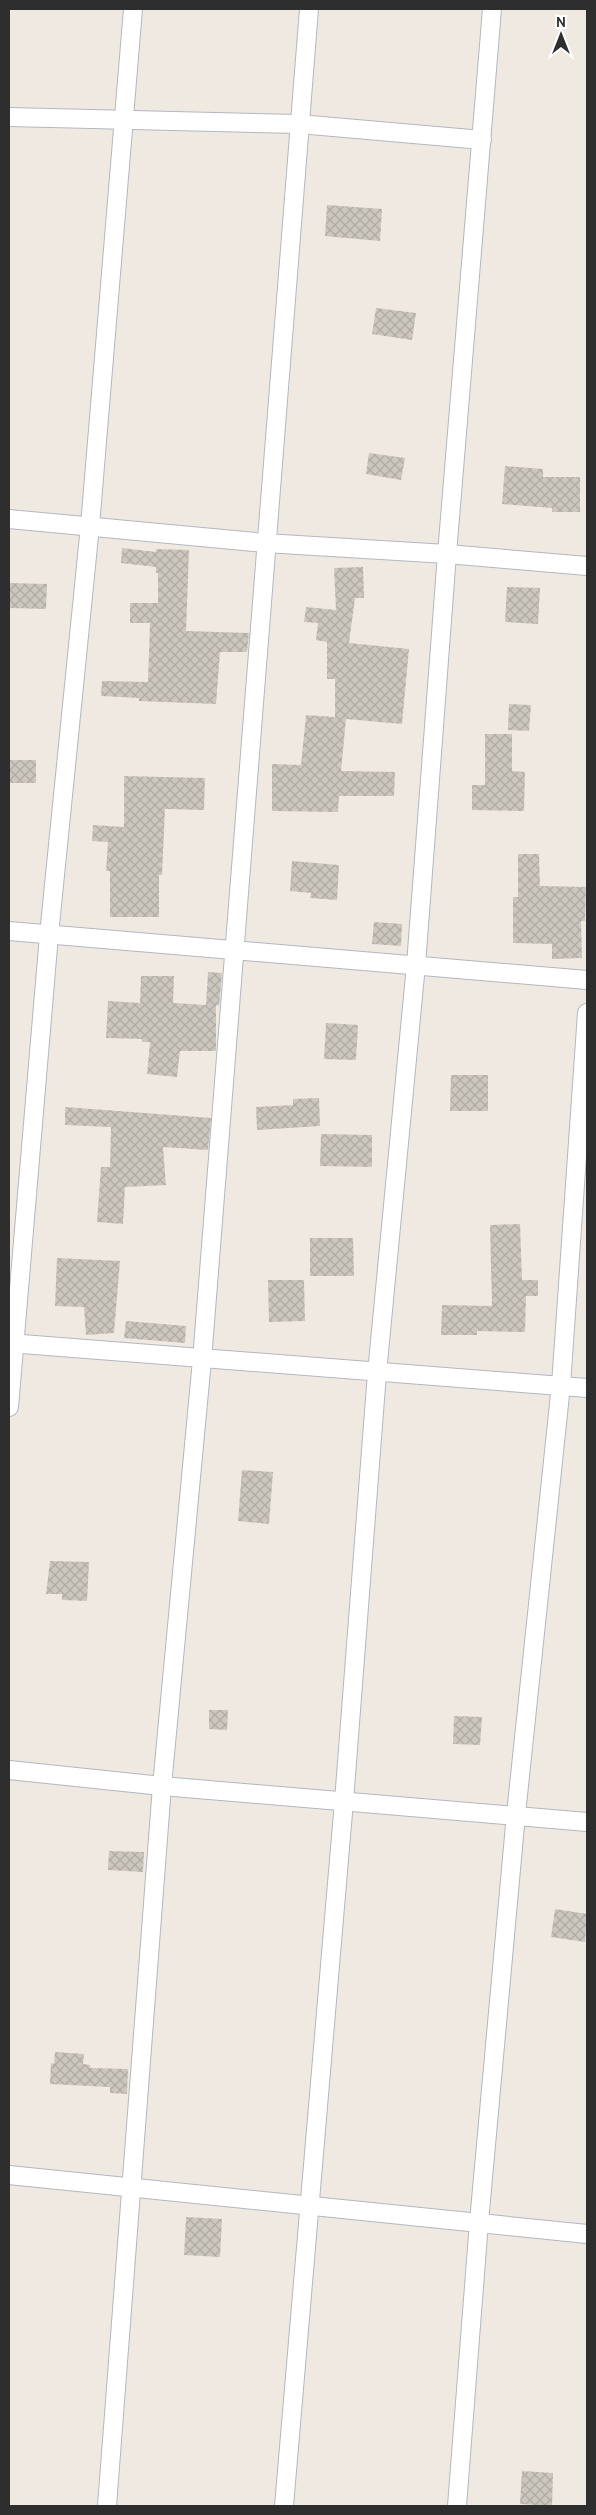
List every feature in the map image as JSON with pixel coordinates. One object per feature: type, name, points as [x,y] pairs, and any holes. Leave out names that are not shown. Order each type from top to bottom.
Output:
[{"type":"street","points":[[9,1407],[11,1343],[90,526],[133,9]]},
{"type":"street","points":[[107,2506],[133,2188],[162,1786],[202,1360],[265,543],[309,9]]},
{"type":"street","points":[[284,2506],[344,1801],[378,1373],[416,965],[447,554],[492,9]]},
{"type":"street","points":[[9,117],[299,124],[482,140]]},
{"type":"street","points":[[9,519],[265,543],[447,554],[587,566]]},
{"type":"street","points":[[9,931],[587,980]]},
{"type":"street","points":[[457,2506],[479,2222],[516,1814],[561,1385],[587,1014]]},
{"type":"street","points":[[11,1343],[202,1360],[587,1388]]},
{"type":"street","points":[[9,1770],[162,1786],[516,1814],[587,1822]]},
{"type":"street","points":[[9,2175],[587,2234]]},
{"type":"building","points":[[327,205],[382,209],[380,241],[325,236]]},
{"type":"building","points":[[376,308],[416,313],[412,340],[372,334]]},
{"type":"building","points":[[369,453],[405,458],[401,480],[366,474]]},
{"type":"building","points":[[505,466],[543,469],[543,477],[580,477],[580,512],[552,512],[552,508],[502,504]]},
{"type":"building","points":[[122,548],[156,552],[156,549],[189,550],[186,631],[249,633],[247,652],[220,652],[216,704],[139,701],[139,698],[101,696],[102,681],[148,682],[150,623],[130,623],[130,603],[158,603],[158,573],[156,573],[156,567],[121,563]]},
{"type":"building","points":[[363,567],[364,598],[355,598],[349,643],[409,649],[402,724],[346,719],[341,771],[395,772],[394,796],[339,796],[338,812],[272,811],[272,764],[301,765],[306,715],[335,717],[335,679],[327,679],[327,642],[316,640],[318,623],[304,622],[306,607],[336,610],[334,568]]},
{"type":"building","points":[[9,583],[47,584],[46,609],[9,608]]},
{"type":"building","points":[[507,587],[540,588],[538,624],[505,622]]},
{"type":"building","points":[[509,704],[531,705],[529,731],[508,730]]},
{"type":"building","points":[[485,734],[512,734],[512,771],[525,772],[524,811],[472,810],[472,785],[485,785]]},
{"type":"building","points":[[9,760],[36,760],[36,783],[9,783]]},
{"type":"building","points":[[124,776],[205,778],[204,810],[165,809],[162,875],[159,875],[159,917],[110,917],[110,871],[106,871],[108,842],[92,841],[93,825],[124,827]]},
{"type":"building","points":[[518,854],[539,854],[540,886],[586,887],[585,921],[581,921],[582,958],[552,959],[552,944],[513,943],[513,897],[518,897]]},
{"type":"building","points":[[292,861],[339,865],[337,900],[310,898],[311,893],[290,891]]},
{"type":"building","points":[[374,922],[402,924],[401,946],[372,944]]},
{"type":"building","points":[[208,972],[222,973],[219,1006],[216,1005],[216,1051],[180,1051],[177,1077],[147,1074],[150,1042],[142,1042],[142,1039],[106,1038],[108,1001],[140,1003],[141,976],[174,976],[173,1003],[206,1005]]},
{"type":"building","points":[[326,1023],[358,1025],[356,1060],[324,1059]]},
{"type":"building","points":[[451,1075],[488,1075],[488,1111],[450,1111]]},
{"type":"building","points":[[319,1098],[320,1126],[257,1130],[256,1107],[293,1105],[293,1099]]},
{"type":"building","points":[[65,1107],[211,1118],[208,1150],[163,1147],[166,1185],[125,1187],[123,1224],[97,1222],[101,1167],[110,1167],[111,1127],[65,1125]]},
{"type":"building","points":[[321,1134],[372,1135],[372,1167],[320,1166]]},
{"type":"building","points":[[520,1224],[522,1280],[538,1280],[538,1296],[526,1296],[525,1332],[477,1331],[477,1335],[441,1335],[442,1305],[492,1306],[490,1225]]},
{"type":"building","points":[[310,1238],[353,1238],[354,1276],[310,1276]]},
{"type":"building","points":[[57,1258],[120,1261],[114,1333],[86,1335],[84,1307],[55,1306]]},
{"type":"building","points":[[268,1280],[304,1280],[305,1321],[269,1322]]},
{"type":"building","points":[[126,1321],[186,1326],[185,1343],[124,1338]]},
{"type":"building","points":[[242,1470],[273,1472],[269,1524],[238,1521]]},
{"type":"building","points":[[50,1561],[89,1562],[87,1601],[62,1600],[62,1594],[46,1594]]},
{"type":"building","points":[[209,1710],[228,1710],[227,1730],[209,1729]]},
{"type":"building","points":[[454,1716],[482,1717],[480,1745],[453,1744]]},
{"type":"building","points":[[109,1851],[144,1852],[143,1872],[108,1870]]},
{"type":"building","points":[[555,1909],[587,1914],[585,1942],[551,1937]]},
{"type":"building","points":[[55,2052],[84,2054],[83,2064],[90,2065],[90,2068],[128,2069],[127,2094],[110,2093],[110,2087],[50,2084],[51,2063],[54,2064]]},
{"type":"building","points":[[186,2217],[222,2219],[220,2257],[184,2255]]},
{"type":"building","points":[[522,2471],[553,2473],[552,2506],[520,2504]]}]
